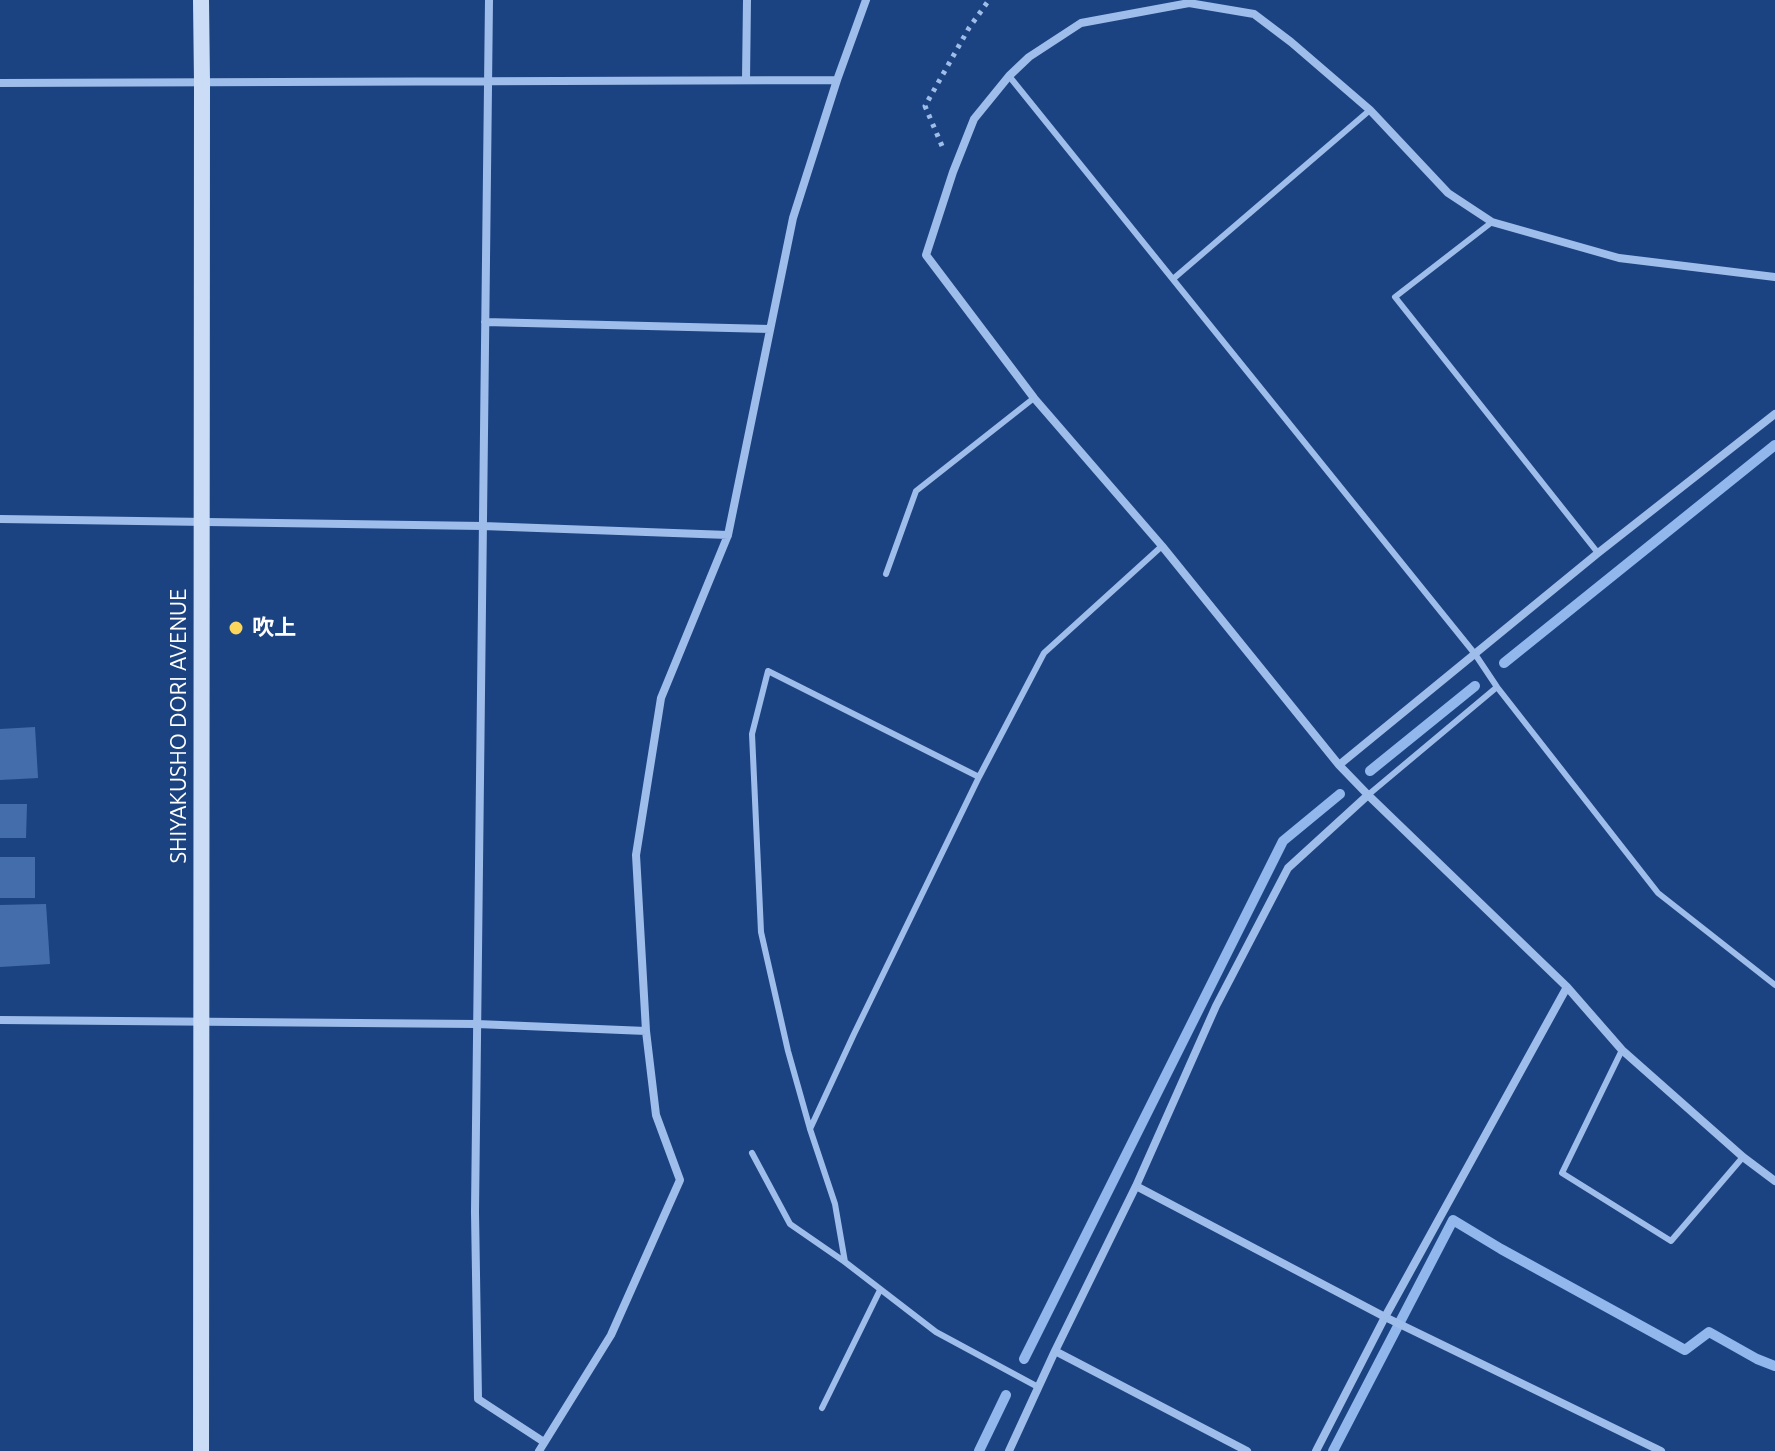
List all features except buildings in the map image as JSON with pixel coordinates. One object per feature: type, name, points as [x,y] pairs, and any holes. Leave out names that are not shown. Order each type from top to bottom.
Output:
[{"type":"street","points":[[489,0],[475,1212],[478,1399],[544,1442]]},
{"type":"street","points":[[746,80],[747,0]]},
{"type":"street","points":[[539,1451],[611,1335],[680,1180],[656,1115],[646,1031],[636,855],[661,698],[728,535],[793,218],[866,0]]},
{"type":"street","name":"SHIYAKUSHO DORI AVENUE","points":[[201,1],[201,1451]]},
{"type":"street","points":[[1775,277],[1619,258],[1492,222],[1448,193],[1370,110],[1254,14],[1189,3],[1081,23],[1029,57],[1009,76],[974,119],[926,255],[1034,398],[1162,546],[1339,765],[1567,987],[1622,1050],[1743,1157],[1775,1181]]},
{"type":"street","points":[[0,83],[837,80]]},
{"type":"street","points":[[485,322],[770,329]]},
{"type":"street","points":[[1339,765],[1598,553],[1775,414]]},
{"type":"street","points":[[0,519],[483,526],[728,535]]},
{"type":"street","points":[[1009,1451],[1136,1186],[1216,1006],[1288,868],[1368,795]]},
{"type":"street","points":[[1316,1451],[1385,1317],[1567,987]]},
{"type":"street","points":[[0,1020],[477,1024],[646,1031]]},
{"type":"street","points":[[1136,1186],[1385,1317],[1661,1451]]},
{"type":"street","points":[[1055,1351],[1247,1451]]},
{"type":"lane","points":[[1009,76],[1475,654],[1497,687],[1658,893],[1775,985]]},
{"type":"lane","points":[[1173,279],[1370,110]]},
{"type":"lane","points":[[1492,222],[1395,297],[1598,553]]},
{"type":"lane","points":[[886,574],[916,491],[1034,398]]},
{"type":"lane","points":[[810,1129],[979,777],[1044,653],[1162,546]]},
{"type":"lane","points":[[845,1262],[835,1204],[788,1051],[761,932],[752,734],[768,671],[979,777]]},
{"type":"lane","points":[[1368,795],[1497,687]]},
{"type":"lane","points":[[1622,1050],[1562,1173],[1671,1241],[1743,1157]]},
{"type":"lane","points":[[752,1153],[790,1224],[936,1332],[1038,1387]]},
{"type":"lane","points":[[822,1408],[880,1290]]},
{"type":"path","points":[[953,172],[925,106],[969,28],[989,0]]},
{"type":"waterway","points":[[1504,663],[1775,445]]},
{"type":"waterway","points":[[1370,771],[1475,686]]},
{"type":"waterway","points":[[1024,1359],[1283,841],[1340,794]]},
{"type":"waterway","points":[[1333,1451],[1453,1220],[1685,1350],[1709,1332],[1775,1366]]},
{"type":"waterway","points":[[979,1451],[1006,1395]]},
{"type":"place","name":"吹上","points":[[236,628]]}]
